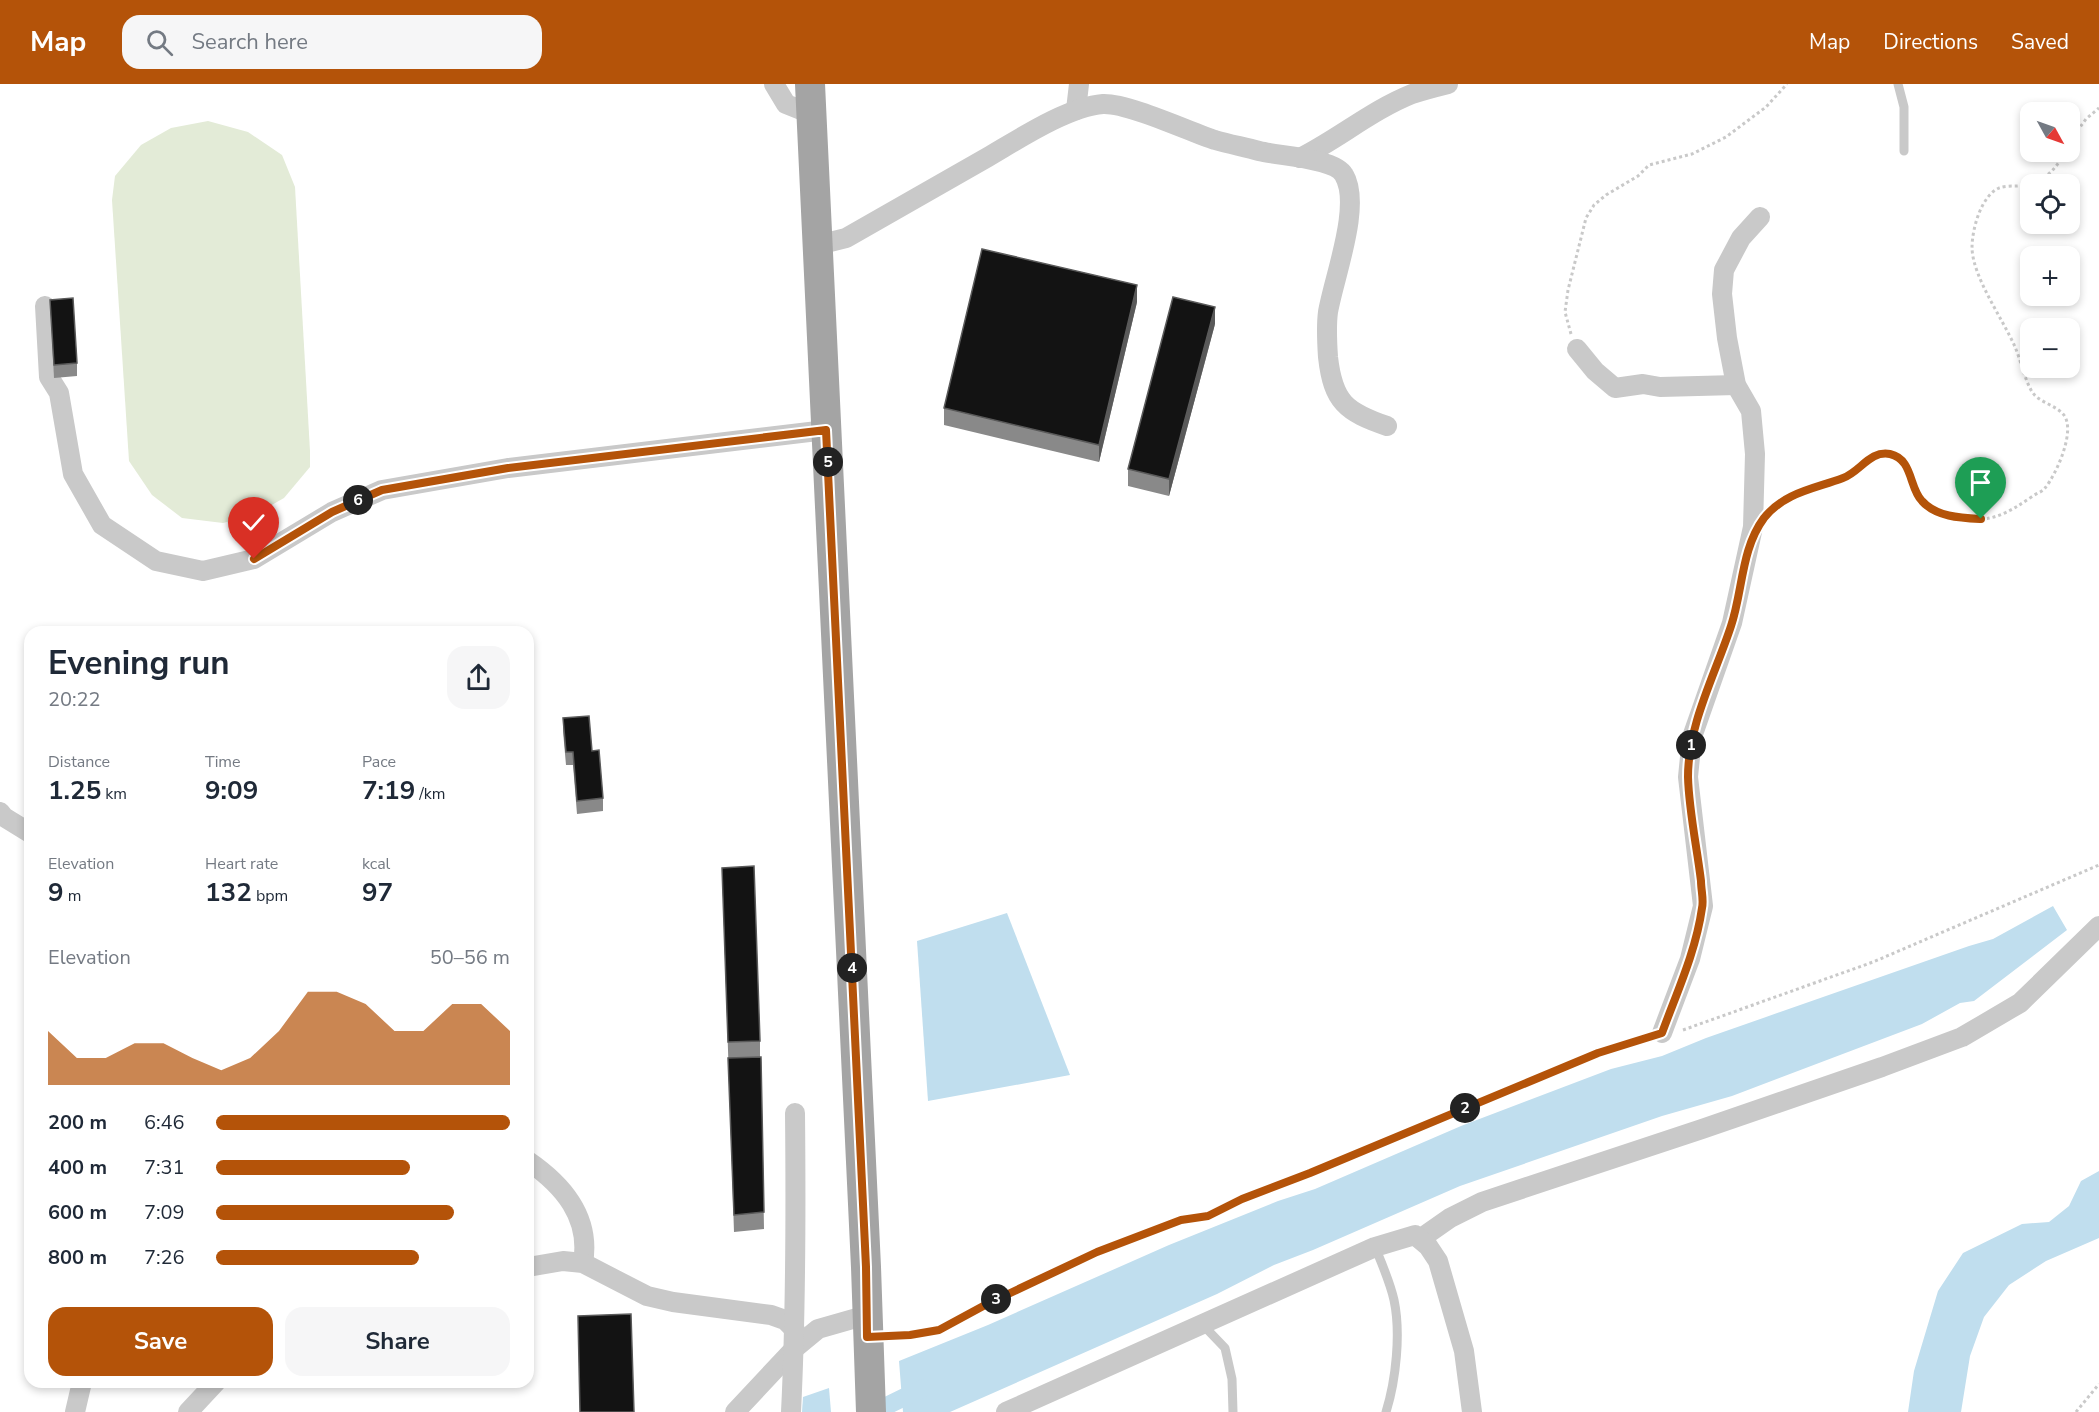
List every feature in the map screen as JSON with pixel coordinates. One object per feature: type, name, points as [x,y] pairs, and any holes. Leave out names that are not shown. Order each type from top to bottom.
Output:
[{"type":"main road","points":[[810,84],[871,1412]]},
{"type":"street","points":[[774,84],[786,104],[812,114]]},
{"type":"street","points":[[1076,110],[1079,84]]},
{"type":"street","points":[[1299,158],[1325,146],[1412,94],[1448,84]]},
{"type":"street","points":[[818,244],[846,238],[1032,132],[1076,110],[1104,104],[1129,109],[1217,141],[1277,156],[1315,160],[1333,166],[1344,173],[1350,192],[1351,213],[1328,315],[1327,341],[1330,377],[1340,399],[1347,408],[1361,417],[1387,426]]},
{"type":"street","points":[[1662,1033],[1690,959],[1703,906],[1688,777],[1692,737],[1732,623],[1753,527],[1755,454],[1751,411],[1736,385],[1722,294],[1724,270],[1741,238],[1760,217]]},
{"type":"street","points":[[45,306],[49,377],[59,393],[73,474],[102,525],[156,561],[203,571],[254,559],[332,512],[382,490],[508,468],[826,430]]},
{"type":"street","points":[[1577,349],[1595,371],[1615,388],[1643,384],[1660,387],[1736,385]]},
{"type":"street","points":[[0,814],[24,829]]},
{"type":"street","points":[[1420,1239],[1450,1218],[1482,1202],[1702,1129],[1962,1037],[2020,1004],[2099,926]]},
{"type":"street","points":[[792,1402],[795,1339],[795,1113]]},
{"type":"street","points":[[534,1166],[555,1182],[572,1202],[580,1222],[585,1251],[583,1263]]},
{"type":"street","points":[[1006,1412],[1375,1247],[1415,1235],[1438,1261],[1464,1352],[1472,1412]]},
{"type":"street","points":[[534,1266],[563,1261],[583,1263],[647,1296],[673,1302],[771,1315],[785,1320],[795,1339]]},
{"type":"street","points":[[735,1412],[795,1339],[818,1329],[867,1326]]},
{"type":"street","points":[[75,1412],[81,1388]]},
{"type":"street","points":[[188,1412],[210,1388]]},
{"type":"lane","points":[[1898,84],[1904,107],[1904,151]]},
{"type":"lane","points":[[1375,1247],[1394,1298],[1398,1322],[1395,1360],[1386,1412]]},
{"type":"lane","points":[[1202,1324],[1225,1348],[1232,1379],[1233,1412]]},
{"type":"path","points":[[1577,349],[1565,312],[1568,290],[1586,218],[1594,205],[1638,176],[1649,165],[1692,154],[1726,137],[1766,107],[1787,84]]},
{"type":"path","points":[[2080,127],[2099,108]]},
{"type":"path","points":[[1750,543],[1764,518],[1778,504],[1796,493],[1846,477],[1874,455],[1890,454],[1901,460],[1908,470],[1920,500],[1931,508],[1958,518],[1996,518],[2043,490],[2050,482],[2068,438],[2068,424],[2064,414],[2031,392],[2014,346],[1975,264],[1972,247],[1975,228],[1988,196],[2000,187],[2033,184],[2044,179],[2053,172],[2059,162]]},
{"type":"path","points":[[867,1326],[910,1335],[939,1330],[987,1304],[1097,1252],[1181,1220],[1208,1216],[1242,1199],[1598,1053],[1662,1033],[1679,1032],[1873,962],[2099,866]]},
{"type":"path","points":[[2076,1412],[2099,1384]]},
{"type":"green space","points":[[208,121],[248,132],[282,155],[295,187],[310,451],[310,467],[284,498],[254,515],[223,523],[182,518],[152,495],[129,461],[112,200],[115,176],[141,145],[171,128]]},
{"type":"water","points":[[2053,906],[2067,930],[1974,1001],[1960,1003],[1922,1024],[1732,1096],[1662,1116],[1460,1186],[1274,1265],[1217,1294],[950,1412],[903,1412],[899,1361],[988,1325],[1169,1245],[1278,1201],[1315,1189],[1461,1126],[1611,1069],[1662,1056],[1706,1038],[1993,939]]},
{"type":"water","points":[[1007,913],[1070,1075],[928,1101],[917,941]]},
{"type":"water","points":[[2099,1171],[2099,1238],[2046,1261],[2009,1285],[1984,1317],[1970,1356],[1961,1412],[1908,1412],[1914,1371],[1938,1291],[1963,1253],[2022,1224],[2049,1222],[2069,1206],[2081,1181]]},
{"type":"water","points":[[829,1388],[831,1412],[802,1412],[803,1397]]},
{"type":"building","points":[[982,249],[1137,285],[1099,445],[944,408]]},
{"type":"building","points":[[1173,297],[1215,307],[1169,479],[1128,469]]},
{"type":"building","points":[[73,298],[77,363],[54,365],[50,300]]},
{"type":"building","points":[[589,716],[592,751],[599,750],[603,798],[577,801],[573,752],[566,752],[563,718]]},
{"type":"building","points":[[754,866],[760,1041],[728,1042],[722,868]]},
{"type":"building","points":[[761,1057],[764,1212],[734,1215],[728,1058]]},
{"type":"building","points":[[631,1314],[634,1412],[580,1412],[578,1316]]},
{"type":"waterway","points":[[874,1412],[923,1388]]},
{"type":"route","points":[[254,559],[332,512],[382,490],[508,468],[826,430],[866,1267],[867,1337],[910,1335],[939,1330],[987,1304],[1097,1252],[1181,1220],[1208,1216],[1242,1199],[1598,1053],[1662,1033],[1690,959],[1703,906],[1688,777],[1692,737],[1732,623],[1750,543],[1764,518],[1778,504],[1796,493],[1846,477],[1874,455],[1890,454],[1901,460],[1908,470],[1920,500],[1931,508],[1958,518],[1981,519]]}]
